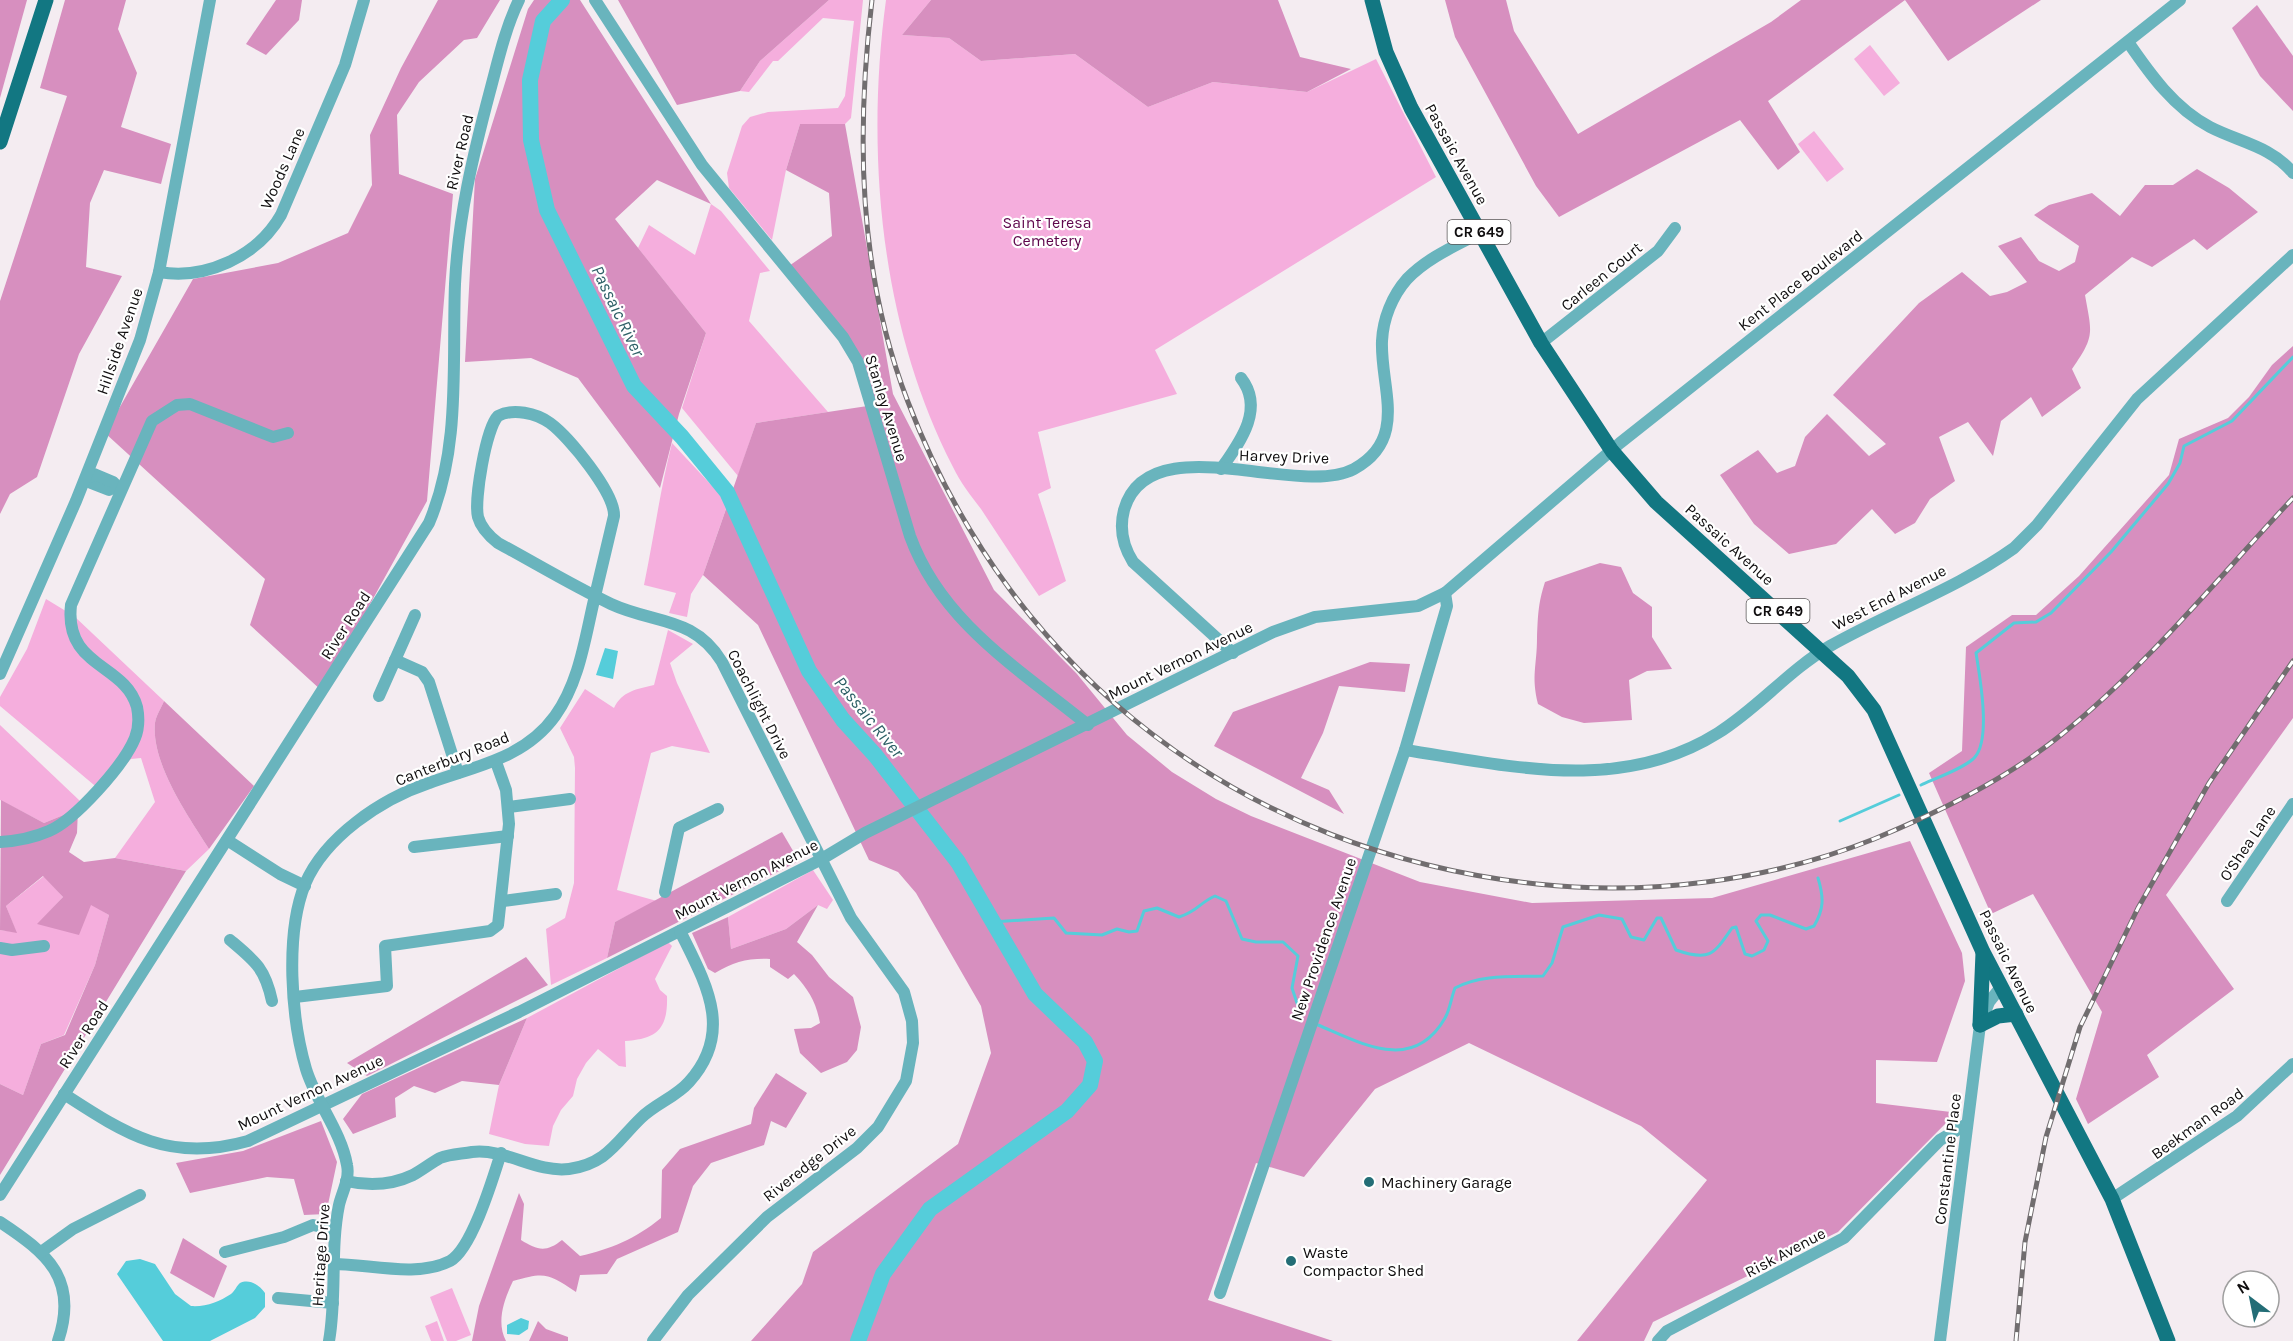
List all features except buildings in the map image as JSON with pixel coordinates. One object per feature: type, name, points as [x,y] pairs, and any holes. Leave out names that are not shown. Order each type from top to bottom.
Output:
[{"type":"main road","points":[[0,142],[46,0]]},
{"type":"main road","name":"Passaic Avenue","points":[[1372,0],[1392,68],[1541,343],[1612,451],[1656,502],[1822,651],[1862,692],[1882,724],[1983,952],[2112,1199],[2168,1341]]},
{"type":"main road","points":[[1983,952],[1980,1025],[1998,1016],[2016,1014]]},
{"type":"street","name":"Hillside Avenue","points":[[0,674],[88,477],[140,340],[159,272],[210,0]]},
{"type":"street","name":"Woods Lane","points":[[159,272],[180,275],[220,265],[246,253],[270,233],[345,65],[364,0]]},
{"type":"street","name":"River Road","points":[[0,1195],[421,537],[440,497],[451,443],[455,283],[464,199],[505,35],[519,0]]},
{"type":"street","name":"Stanley Avenue","points":[[595,0],[702,165],[848,345],[858,362],[909,536],[919,562],[932,585],[953,611],[985,642],[1088,725]]},
{"type":"street","name":"Kent Place Boulevard","points":[[1445,593],[1612,451],[2180,0]]},
{"type":"street","points":[[2128,42],[2161,86],[2190,114],[2210,127],[2256,144],[2293,173]]},
{"type":"street","name":"Carleen Court","points":[[1541,343],[1658,251],[1675,228]]},
{"type":"street","name":"Harvey Drive","points":[[1233,653],[1133,562],[1122,536],[1125,505],[1135,489],[1149,477],[1178,468],[1318,476],[1352,470],[1365,461],[1379,444],[1388,422],[1389,399],[1382,342],[1391,304],[1407,280],[1419,268],[1480,232]]},
{"type":"street","name":"West End Avenue","points":[[1405,750],[1550,772],[1610,770],[1640,765],[1697,745],[1720,732],[1822,651],[2014,548],[2027,537],[2137,399],[2293,255]]},
{"type":"street","points":[[1221,469],[1238,443],[1251,415],[1251,396],[1241,378]]},
{"type":"street","points":[[0,842],[29,838],[50,831],[71,818],[87,803],[135,739],[139,723],[136,705],[130,692],[80,647],[69,623],[71,605],[118,488],[152,421],[177,405],[190,404],[273,437],[288,433]]},
{"type":"street","name":"Canterbury Road","points":[[323,1106],[306,1069],[295,997],[293,944],[304,886],[322,855],[359,822],[408,792],[458,773],[496,762],[516,752],[539,734],[563,704],[574,681],[595,596],[614,516],[611,498],[604,485],[551,423],[516,411],[498,416],[491,427],[477,499],[479,520],[498,543],[595,596]]},
{"type":"street","points":[[88,477],[91,483],[109,490],[118,488]]},
{"type":"street","name":"Mount Vernon Avenue","points":[[64,1094],[134,1136],[183,1148],[218,1147],[248,1141],[680,931],[820,860],[865,833],[1273,632],[1316,618],[1418,606],[1445,593]]},
{"type":"street","name":"New Providence Avenue","points":[[1220,1293],[1405,750],[1447,606],[1445,593]]},
{"type":"street","name":"Coachlight Drive","points":[[595,596],[620,608],[682,626],[713,648],[820,860]]},
{"type":"street","points":[[379,696],[415,615]]},
{"type":"street","points":[[395,660],[422,672],[429,682],[458,773]]},
{"type":"street","points":[[295,997],[387,986],[385,946],[490,931],[500,921],[509,807],[506,790],[496,762]]},
{"type":"street","points":[[509,807],[570,799]]},
{"type":"street","name":"O'Shea Lane","points":[[2227,901],[2293,804]]},
{"type":"street","points":[[665,892],[679,828],[718,808]]},
{"type":"street","points":[[414,847],[508,836]]},
{"type":"street","points":[[227,840],[280,874],[304,886]]},
{"type":"street","name":"Riveredge Drive","points":[[653,1341],[688,1295],[759,1224],[873,1132],[893,1107],[906,1081],[914,1043],[912,1021],[904,992],[850,918],[820,860]]},
{"type":"street","points":[[503,901],[556,894]]},
{"type":"street","points":[[346,1181],[374,1185],[397,1181],[441,1158],[477,1152],[501,1153],[553,1169],[573,1168],[594,1161],[615,1149],[650,1109],[689,1082],[708,1048],[713,1007],[706,984],[680,931]]},
{"type":"street","points":[[230,940],[260,966],[268,981],[272,1001]]},
{"type":"street","points":[[0,948],[12,950],[44,946]]},
{"type":"street","name":"Constantine Place","points":[[1940,1341],[1980,1025],[1989,1002],[2001,987]]},
{"type":"street","name":"Beekman Road","points":[[2112,1199],[2237,1116],[2264,1094],[2293,1064]]},
{"type":"street","name":"Heritage Drive","points":[[323,1106],[345,1156],[348,1174],[335,1230],[333,1303],[329,1341]]},
{"type":"street","name":"Risk Avenue","points":[[1658,1341],[1667,1331],[1844,1238],[1940,1140],[1967,1124]]},
{"type":"street","points":[[334,1264],[417,1268],[450,1261],[467,1242],[501,1153]]},
{"type":"street","points":[[41,1252],[73,1229],[140,1195]]},
{"type":"street","points":[[0,1222],[41,1252],[56,1271],[63,1292],[64,1316],[58,1341]]},
{"type":"street","points":[[225,1252],[284,1237],[313,1226],[335,1230]]},
{"type":"street","points":[[278,1298],[333,1303]]},
{"type":"green space","points":[[829,0],[863,0],[851,118],[845,124],[800,124],[786,170],[772,240],[729,188],[727,173],[742,126],[750,117],[768,112],[838,108],[845,96],[854,21],[823,18],[778,61],[773,61],[749,92],[740,91],[760,61]]},
{"type":"green space","name":"Saint Teresa Cemetery","points":[[886,0],[931,0],[902,35],[949,38],[981,61],[1075,54],[1148,107],[1213,82],[1307,92],[1376,59],[1436,177],[1155,350],[1177,394],[1038,432],[1051,488],[1038,494],[1066,581],[1039,596],[956,473],[929,413],[909,357],[895,299],[885,239],[879,179],[877,119]]},
{"type":"green space","points":[[1870,45],[1900,83],[1884,96],[1854,59]]},
{"type":"green space","points":[[1814,131],[1844,169],[1827,182],[1798,144]]},
{"type":"green space","points":[[711,204],[721,211],[770,271],[760,273],[749,321],[828,412],[756,423],[738,476],[682,408],[706,333],[638,248],[649,225],[695,255]]},
{"type":"green space","points":[[672,443],[728,503],[703,575],[691,594],[687,617],[669,613],[676,593],[644,585]]},
{"type":"green space","points":[[46,599],[74,616],[164,701],[155,723],[155,739],[159,755],[173,789],[209,849],[186,871],[115,858],[155,802],[141,758],[131,759],[100,790],[0,706],[0,697],[27,649]]},
{"type":"green space","points":[[668,630],[693,644],[670,663],[710,753],[672,746],[651,753],[617,890],[657,901],[615,922],[607,958],[551,985],[546,929],[565,918],[574,883],[575,768],[574,757],[560,728],[585,689],[614,708],[626,694],[654,685]]},
{"type":"green space","points":[[0,725],[80,801],[78,809],[44,823],[0,800]]},
{"type":"green space","points":[[813,870],[833,900],[827,909],[818,905],[786,929],[731,949],[728,917]]},
{"type":"green space","points":[[44,876],[63,897],[38,924],[91,904],[109,915],[95,965],[64,1035],[41,1044],[23,1095],[0,1084],[0,930],[16,932],[6,906]]},
{"type":"green space","points":[[668,942],[672,946],[655,979],[660,990],[667,996],[663,1024],[653,1035],[625,1041],[626,1067],[619,1066],[598,1049],[586,1063],[577,1079],[573,1096],[561,1110],[553,1126],[549,1146],[525,1144],[489,1134],[499,1085],[527,1018]]},
{"type":"green space","points":[[452,1288],[471,1335],[456,1341],[447,1341],[430,1297]]},
{"type":"green space","points":[[437,1321],[444,1341],[431,1341],[425,1326]]},
{"type":"shaded area","points":[[0,0],[27,0],[0,98]]},
{"type":"shaded area","points":[[65,0],[126,0],[118,29],[137,73],[121,127],[171,144],[161,184],[104,170],[90,203],[86,267],[122,276],[79,354],[37,477],[10,494],[0,514],[0,301],[67,96],[40,88]]},
{"type":"shaded area","points":[[276,0],[302,0],[299,20],[266,55],[246,44]]},
{"type":"shaded area","points":[[438,0],[500,0],[477,38],[464,40],[419,82],[397,115],[399,174],[453,194],[427,501],[322,691],[250,625],[265,579],[105,433],[193,279],[278,263],[348,233],[372,185],[370,135],[401,68]]},
{"type":"shaded area","points":[[534,0],[580,0],[711,204],[657,180],[615,219],[706,333],[679,414],[660,488],[578,378],[531,358],[465,362],[475,179],[528,9]]},
{"type":"shaded area","points":[[618,0],[829,0],[760,61],[740,91],[677,105]]},
{"type":"shaded area","points":[[931,0],[1278,0],[1300,57],[1351,69],[1307,92],[1213,82],[1148,107],[1075,54],[981,61],[949,38],[902,35]]},
{"type":"shaded area","points":[[1445,0],[1506,0],[1514,31],[1578,134],[1771,22],[1801,0],[1905,0],[1768,101],[1800,152],[1778,170],[1740,120],[1559,217],[1536,186],[1455,37]]},
{"type":"shaded area","points":[[1905,0],[2041,0],[1948,61]]},
{"type":"shaded area","points":[[2257,5],[2293,56],[2293,111],[2260,76],[2232,28]]},
{"type":"shaded area","points":[[800,124],[845,124],[893,394],[994,590],[1077,674],[1127,735],[1172,772],[1216,799],[1251,816],[1420,882],[1532,903],[1712,898],[1910,841],[1962,953],[1965,981],[1937,1062],[1876,1060],[1876,1103],[1951,1112],[1949,1120],[1838,1232],[1653,1322],[1644,1341],[1577,1341],[1707,1180],[1641,1126],[1469,1043],[1375,1089],[1304,1177],[1256,1163],[1208,1300],[1333,1341],[751,1341],[802,1284],[813,1252],[958,1144],[991,1053],[981,1006],[916,893],[898,872],[869,860],[758,625],[703,575],[756,423],[874,405],[852,346],[786,268],[832,236],[829,193],[786,170]]},
{"type":"shaded area","points":[[2197,169],[2229,188],[2258,212],[2207,250],[2194,239],[2152,267],[2132,257],[2085,295],[2090,334],[2085,349],[2072,369],[2081,388],[2042,417],[2031,397],[2001,421],[1993,456],[1968,422],[1939,437],[1955,481],[1930,499],[1915,523],[1895,534],[1872,509],[1836,544],[1789,554],[1754,524],[1720,475],[1758,450],[1777,473],[1795,466],[1805,437],[1827,414],[1869,456],[1886,444],[1833,395],[1919,303],[1962,272],[1990,296],[2007,292],[2027,282],[1998,246],[2021,237],[2039,261],[2059,271],[2075,262],[2079,246],[2034,215],[2049,205],[2092,193],[2120,216],[2145,185],[2173,185]]},
{"type":"shaded area","points":[[2293,346],[2293,718],[2166,895],[2234,989],[2147,1055],[2159,1077],[2088,1124],[2076,1099],[2102,1012],[2033,894],[1991,914],[1929,773],[1962,751],[1966,647],[2012,615],[2036,615],[2079,576],[2169,475],[2179,439],[2228,418],[2249,397],[2272,365]]},
{"type":"shaded area","points":[[1600,563],[1621,567],[1633,593],[1652,607],[1652,637],[1672,669],[1647,671],[1629,680],[1632,720],[1584,723],[1562,717],[1538,704],[1535,678],[1539,610],[1545,582]]},
{"type":"shaded area","points":[[1370,662],[1410,664],[1405,692],[1339,686],[1323,733],[1301,778],[1329,790],[1344,814],[1214,746],[1233,712]]},
{"type":"shaded area","points":[[164,701],[254,786],[209,849],[173,789],[159,755],[155,739],[155,723]]},
{"type":"shaded area","points":[[1,800],[44,823],[78,809],[77,833],[69,852],[84,862],[115,858],[186,871],[0,1175],[0,1084],[23,1095],[41,1044],[65,1035],[95,965],[109,915],[91,905],[79,935],[37,924],[63,897],[43,876],[6,906],[17,933],[0,930]]},
{"type":"shaded area","points":[[782,832],[799,861],[607,958],[615,922]]},
{"type":"shaded area","points":[[818,905],[797,942],[812,955],[829,977],[853,997],[861,1027],[857,1050],[847,1062],[821,1073],[800,1053],[794,1029],[811,1028],[820,1023],[811,997],[794,974],[788,979],[770,967],[770,959],[748,960],[715,973],[708,969],[692,933],[728,917],[731,949],[786,929]]},
{"type":"shaded area","points":[[526,957],[548,985],[367,1076],[347,1063]]},
{"type":"shaded area","points":[[527,1018],[499,1085],[462,1081],[435,1093],[414,1086],[395,1098],[396,1117],[353,1134],[343,1119],[362,1094]]},
{"type":"shaded area","points":[[776,1073],[807,1093],[786,1128],[771,1121],[764,1145],[711,1163],[693,1186],[678,1232],[617,1259],[607,1274],[580,1275],[576,1292],[546,1276],[532,1276],[513,1281],[504,1303],[501,1319],[506,1341],[472,1341],[479,1306],[519,1193],[524,1204],[521,1240],[532,1246],[541,1249],[551,1247],[562,1240],[580,1256],[622,1242],[642,1232],[661,1218],[662,1170],[680,1149],[751,1124],[754,1108]]},
{"type":"shaded area","points":[[321,1121],[337,1162],[326,1214],[304,1215],[294,1179],[267,1177],[190,1193],[176,1163],[243,1151]]},
{"type":"shaded area","points":[[183,1238],[227,1266],[214,1298],[170,1273]]},
{"type":"shaded area","points":[[538,1321],[546,1329],[568,1337],[568,1341],[529,1341]]},
{"type":"water","points":[[605,648],[618,651],[613,679],[596,675]]},
{"type":"water","points":[[140,1259],[155,1264],[175,1294],[191,1306],[217,1302],[231,1294],[240,1283],[247,1281],[258,1285],[265,1293],[265,1307],[255,1318],[210,1341],[163,1341],[117,1274],[126,1261]]},
{"type":"water","points":[[521,1318],[529,1321],[528,1329],[519,1335],[507,1334],[507,1325]]},
{"type":"waterway","name":"Passaic River","points":[[562,0],[543,21],[530,80],[531,140],[547,210],[634,386],[682,437],[727,492],[809,671],[843,720],[875,755],[958,862],[1035,994],[1085,1042],[1095,1061],[1090,1085],[1067,1111],[930,1209],[883,1274],[858,1341]]},
{"type":"waterway","points":[[1921,785],[1965,765],[1975,757],[1980,748],[1983,707],[1976,653],[2014,623],[2036,622],[2051,613],[2111,552],[2168,484],[2180,463],[2184,446],[2232,421],[2293,357]]},
{"type":"waterway","points":[[1840,821],[1899,795]]},
{"type":"waterway","points":[[1318,1025],[1351,1039],[1386,1049],[1402,1050],[1418,1045],[1432,1035],[1445,1018],[1455,988],[1487,978],[1543,976],[1552,963],[1563,927],[1599,915],[1622,919],[1631,937],[1644,940],[1657,918],[1661,918],[1676,950],[1697,955],[1704,955],[1715,950],[1732,928],[1736,927],[1745,954],[1752,956],[1764,950],[1768,941],[1756,921],[1761,915],[1770,915],[1806,929],[1814,926],[1822,903],[1818,878]]},
{"type":"waterway","points":[[992,922],[1054,918],[1066,933],[1102,935],[1117,929],[1129,932],[1137,931],[1144,911],[1157,908],[1179,917],[1215,896],[1226,901],[1242,939],[1256,942],[1283,942],[1298,956],[1292,988],[1301,1015]]},
{"type":"railway","points":[[872,0],[867,51],[863,153],[870,254],[891,353],[908,402],[953,500],[1009,589],[1076,667],[1152,734],[1238,790],[1331,834],[1431,866],[1537,884],[1579,887],[1622,888],[1708,882],[1751,875],[1834,853],[1898,829],[1971,794],[2040,751],[2061,735],[2093,708],[2152,651],[2293,498]]},
{"type":"railway","points":[[2016,1341],[2025,1242],[2046,1137],[2080,1027],[2138,908],[2209,783],[2293,661]]},
{"type":"place","name":"Machinery Garage","points":[[1369,1182]]},
{"type":"place","name":"Waste Compactor Shed","points":[[1291,1261]]}]
